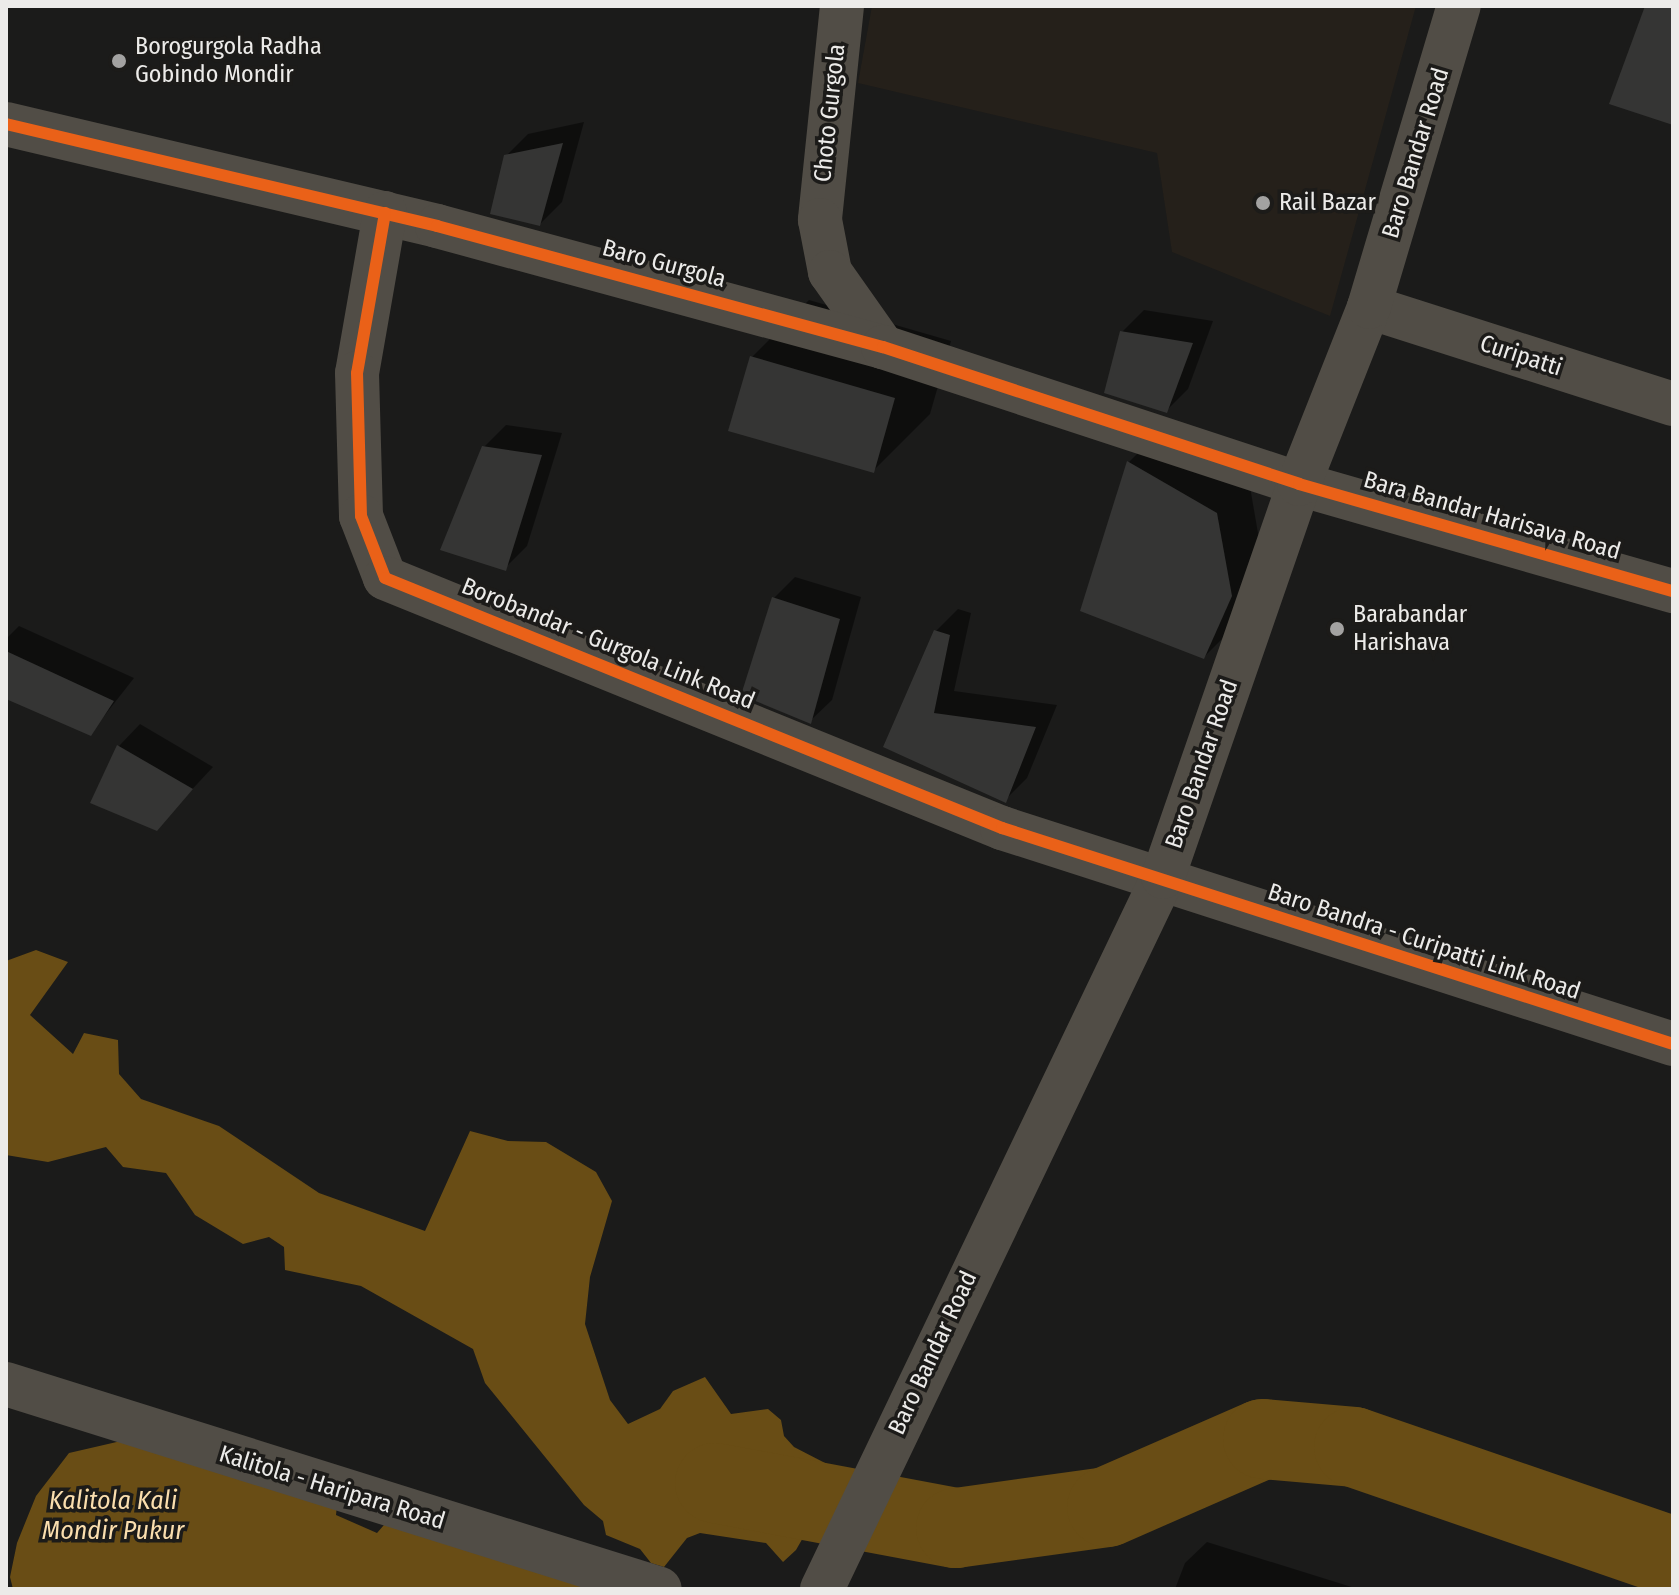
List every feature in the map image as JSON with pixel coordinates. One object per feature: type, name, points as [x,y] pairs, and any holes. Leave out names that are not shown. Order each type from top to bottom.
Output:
[{"type":"street","name":"Choto Gurgola","points":[[842,6],[820,220],[830,272],[883,347]]},
{"type":"street","name":"Baro Bandar Road","points":[[822,1589],[1163,877],[1299,484],[1369,307],[1459,6]]},
{"type":"street","name":"Baro Gurgola","points":[[6,124],[385,213],[883,347],[1299,484]]},
{"type":"street","name":"Borobandar - Gurgola Link Road","points":[[385,213],[357,373],[361,516],[385,578],[1002,828],[1163,877]]},
{"type":"street","name":"Curipatti","points":[[1369,307],[1673,404]]},
{"type":"street","name":"Bara Bandar Harisava Road","points":[[1299,484],[1673,591]]},
{"type":"street","name":"Baro Bandra - Curipatti Link Road","points":[[1163,877],[1557,1010],[1673,1044]]},
{"type":"street","name":"Kalitola - Haripara Road","points":[[6,1384],[660,1589]]},
{"type":"shaded area","name":"Rail Bazar","points":[[872,6],[1416,6],[1330,316],[1172,252],[1157,153],[858,83]]},
{"type":"water","points":[[36,950],[68,962],[30,1015],[73,1054],[84,1033],[118,1040],[119,1074],[141,1099],[219,1126],[319,1193],[425,1231],[470,1131],[508,1141],[546,1142],[596,1172],[612,1201],[590,1277],[585,1324],[610,1400],[628,1424],[660,1409],[673,1391],[705,1377],[731,1414],[768,1409],[781,1420],[784,1436],[794,1447],[827,1464],[835,1478],[818,1512],[802,1501],[804,1536],[796,1550],[783,1562],[766,1543],[700,1533],[687,1538],[664,1567],[651,1563],[640,1549],[606,1535],[603,1521],[584,1505],[485,1383],[473,1349],[361,1286],[285,1270],[284,1247],[269,1237],[243,1244],[195,1215],[166,1173],[123,1167],[106,1147],[48,1162],[6,1155],[6,961]]},
{"type":"water","name":"Kalitola Kali Mondir Pukur","points":[[121,1441],[337,1505],[336,1515],[377,1533],[390,1518],[591,1589],[13,1589],[10,1577],[17,1543],[36,1496],[69,1453]]},
{"type":"building","points":[[1645,6],[1673,6],[1673,125],[1609,104]]},
{"type":"building","points":[[563,143],[540,226],[490,214],[504,155]]},
{"type":"building","points":[[1120,331],[1193,343],[1167,413],[1104,393]]},
{"type":"building","points":[[750,356],[895,398],[874,473],[728,431]]},
{"type":"building","points":[[482,446],[542,455],[506,571],[440,550]]},
{"type":"building","points":[[1127,461],[1217,513],[1232,596],[1204,659],[1080,611]]},
{"type":"building","points":[[772,597],[840,619],[811,724],[741,695]]},
{"type":"building","points":[[934,630],[950,635],[934,713],[1036,727],[1006,803],[883,747]]},
{"type":"building","points":[[6,651],[114,701],[91,736],[6,699]]},
{"type":"building","points":[[117,745],[193,789],[157,831],[90,803]]},
{"type":"waterway","points":[[715,1483],[956,1528],[1107,1507],[1263,1439],[1354,1447],[1673,1557]]},
{"type":"cycle path","points":[[6,124],[437,226],[883,347],[1299,484],[1673,591]]},
{"type":"cycle path","points":[[385,213],[357,373],[361,516],[385,578],[1002,828],[1673,1044]]},
{"type":"place","name":"Borogurgola Radha Gobindo Mondir","points":[[119,61]]},
{"type":"place","name":"Rail Bazar","points":[[1263,203]]},
{"type":"place","name":"Barabandar Harishava","points":[[1337,629]]}]
